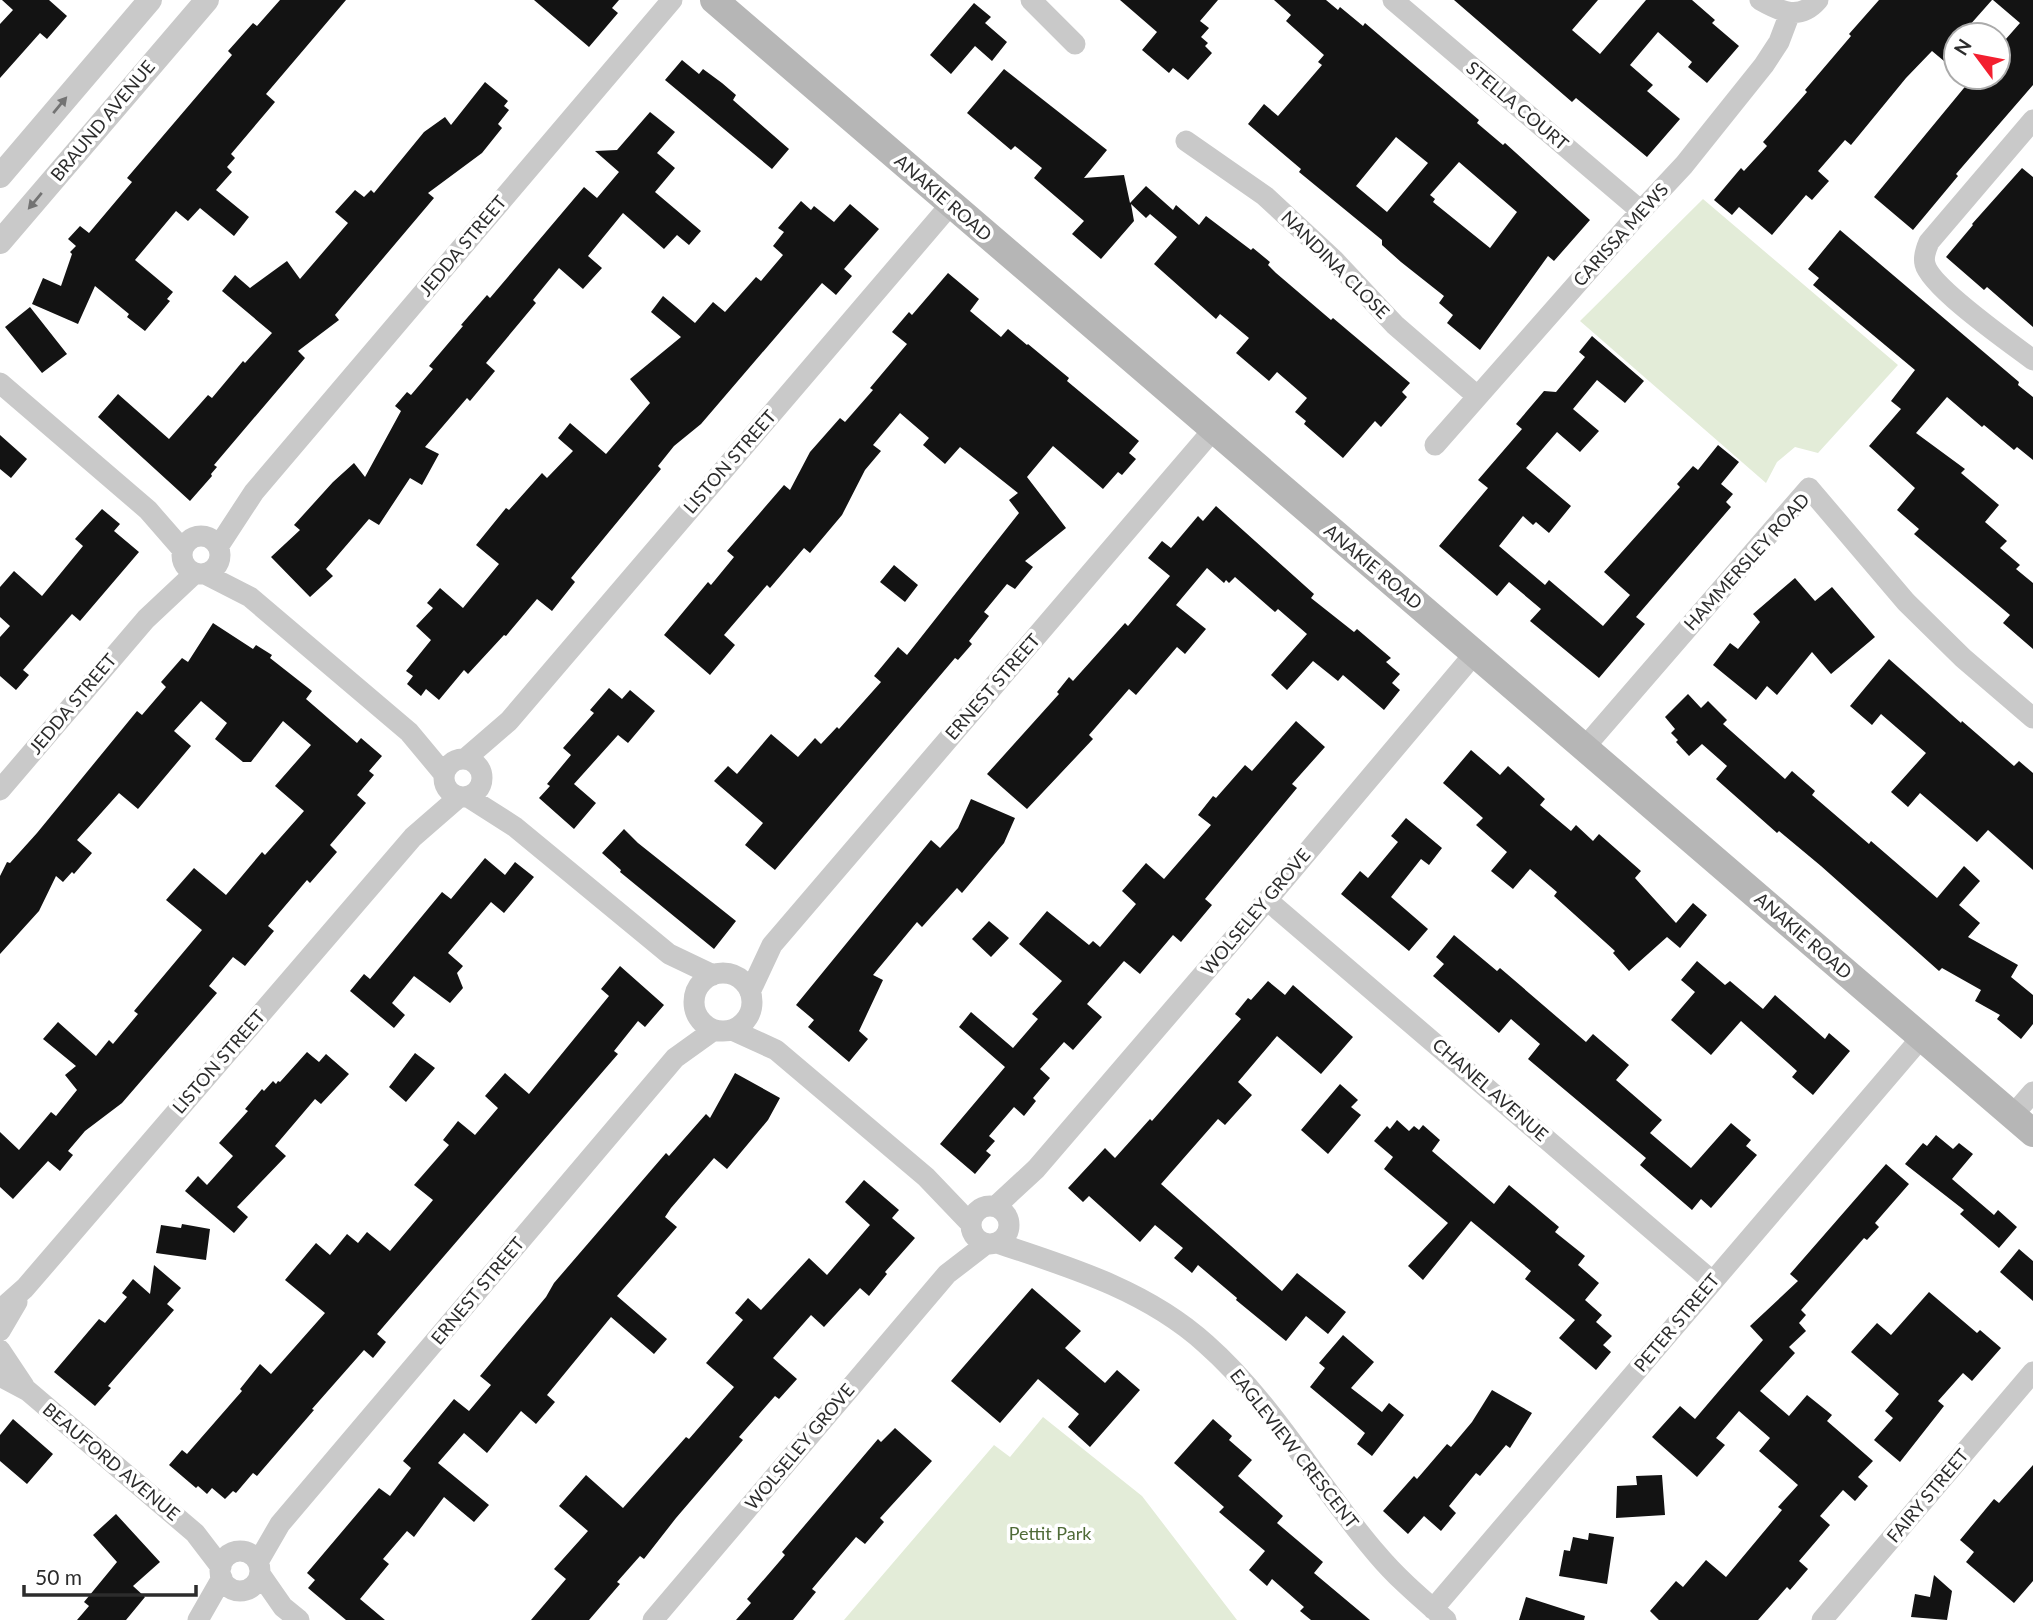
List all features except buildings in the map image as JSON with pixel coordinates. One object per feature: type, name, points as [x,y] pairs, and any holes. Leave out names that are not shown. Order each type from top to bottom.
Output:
[{"type":"main road","name":"ANAKIE ROAD","points":[[713,0],[2023,1125]]},
{"type":"street","points":[[0,176],[150,0]]},
{"type":"street","name":"BRAUND AVENUE","points":[[0,242],[206,0]]},
{"type":"street","name":"JEDDA STREET","points":[[0,789],[673,0]]},
{"type":"street","points":[[1031,0],[1075,44]]},
{"type":"street","name":"STELLA COURT","points":[[1393,0],[1641,211]]},
{"type":"street","points":[[1760,0],[1790,13],[1809,10],[1818,0]]},
{"type":"street","name":"CARISSA MEWS","points":[[1435,445],[1684,165],[1764,65],[1779,41],[1790,13]]},
{"type":"street","points":[[2033,120],[1929,242],[1925,259],[1925,265],[1931,274],[1946,290],[2033,360]]},
{"type":"street","name":"NANDINA CLOSE","points":[[1186,141],[1265,195],[1334,260],[1395,325],[1477,396]]},
{"type":"street","name":"LISTON STREET","points":[[413,837],[452,769],[509,721],[951,204]]},
{"type":"street","points":[[0,383],[452,769]]},
{"type":"street","name":"ERNEST STREET","points":[[721,974],[772,945],[1213,430]]},
{"type":"street","name":"HAMMERSLEY ROAD","points":[[1584,748],[1809,488],[1906,602],[1963,658],[2033,718]]},
{"type":"street","name":"WOLSELEY GROVE","points":[[653,1620],[1475,653]]},
{"type":"street","name":"LISTON STREET","points":[[0,1310],[25,1288],[413,837],[472,788],[509,721]]},
{"type":"street","points":[[452,769],[475,764],[472,788]]},
{"type":"street","points":[[452,769],[449,792],[472,788]]},
{"type":"street","points":[[472,788],[669,954],[746,983],[751,1002],[747,1020],[723,1030],[699,1020],[695,1004],[669,954]]},
{"type":"street","name":"CHANEL AVENUE","points":[[1267,900],[1712,1280]]},
{"type":"street","name":"ERNEST STREET","points":[[751,1002],[772,945]]},
{"type":"street","points":[[695,1004],[698,987],[721,974]]},
{"type":"street","name":"EAGLEVIEW CRESCENT","points":[[751,1002],[776,1050]]},
{"type":"street","name":"ERNEST STREET","points":[[675,1058],[695,1004]]},
{"type":"street","name":"ERNEST STREET","points":[[199,1620],[675,1058],[723,1030]]},
{"type":"street","name":"EAGLEVIEW CRESCENT","points":[[723,1030],[776,1050],[926,1177],[990,1224],[1051,1262],[1121,1287],[1162,1311],[1206,1343],[1250,1389],[1375,1553],[1406,1587],[1440,1614]]},
{"type":"street","name":"PETER STREET","points":[[1440,1614],[1712,1280],[1921,1038]]},
{"type":"street","points":[[2023,1125],[2033,1092]]},
{"type":"street","name":"LISTON STREET","points":[[0,1331],[25,1288]]},
{"type":"street","name":"BEAUFORD AVENUE","points":[[0,1350],[27,1391]]},
{"type":"street","name":"FAIRY STREET","points":[[1822,1620],[2033,1372]]},
{"type":"street","name":"BEAUFORD AVENUE","points":[[0,1376],[27,1391],[291,1613]]},
{"type":"green space","points":[[1703,199],[1898,365],[1818,453],[1795,447],[1777,462],[1766,483],[1580,321]]},
{"type":"green space","name":"Pettit Park","points":[[1043,1417],[1142,1496],[1237,1620],[844,1620],[994,1445],[1010,1457]]}]
